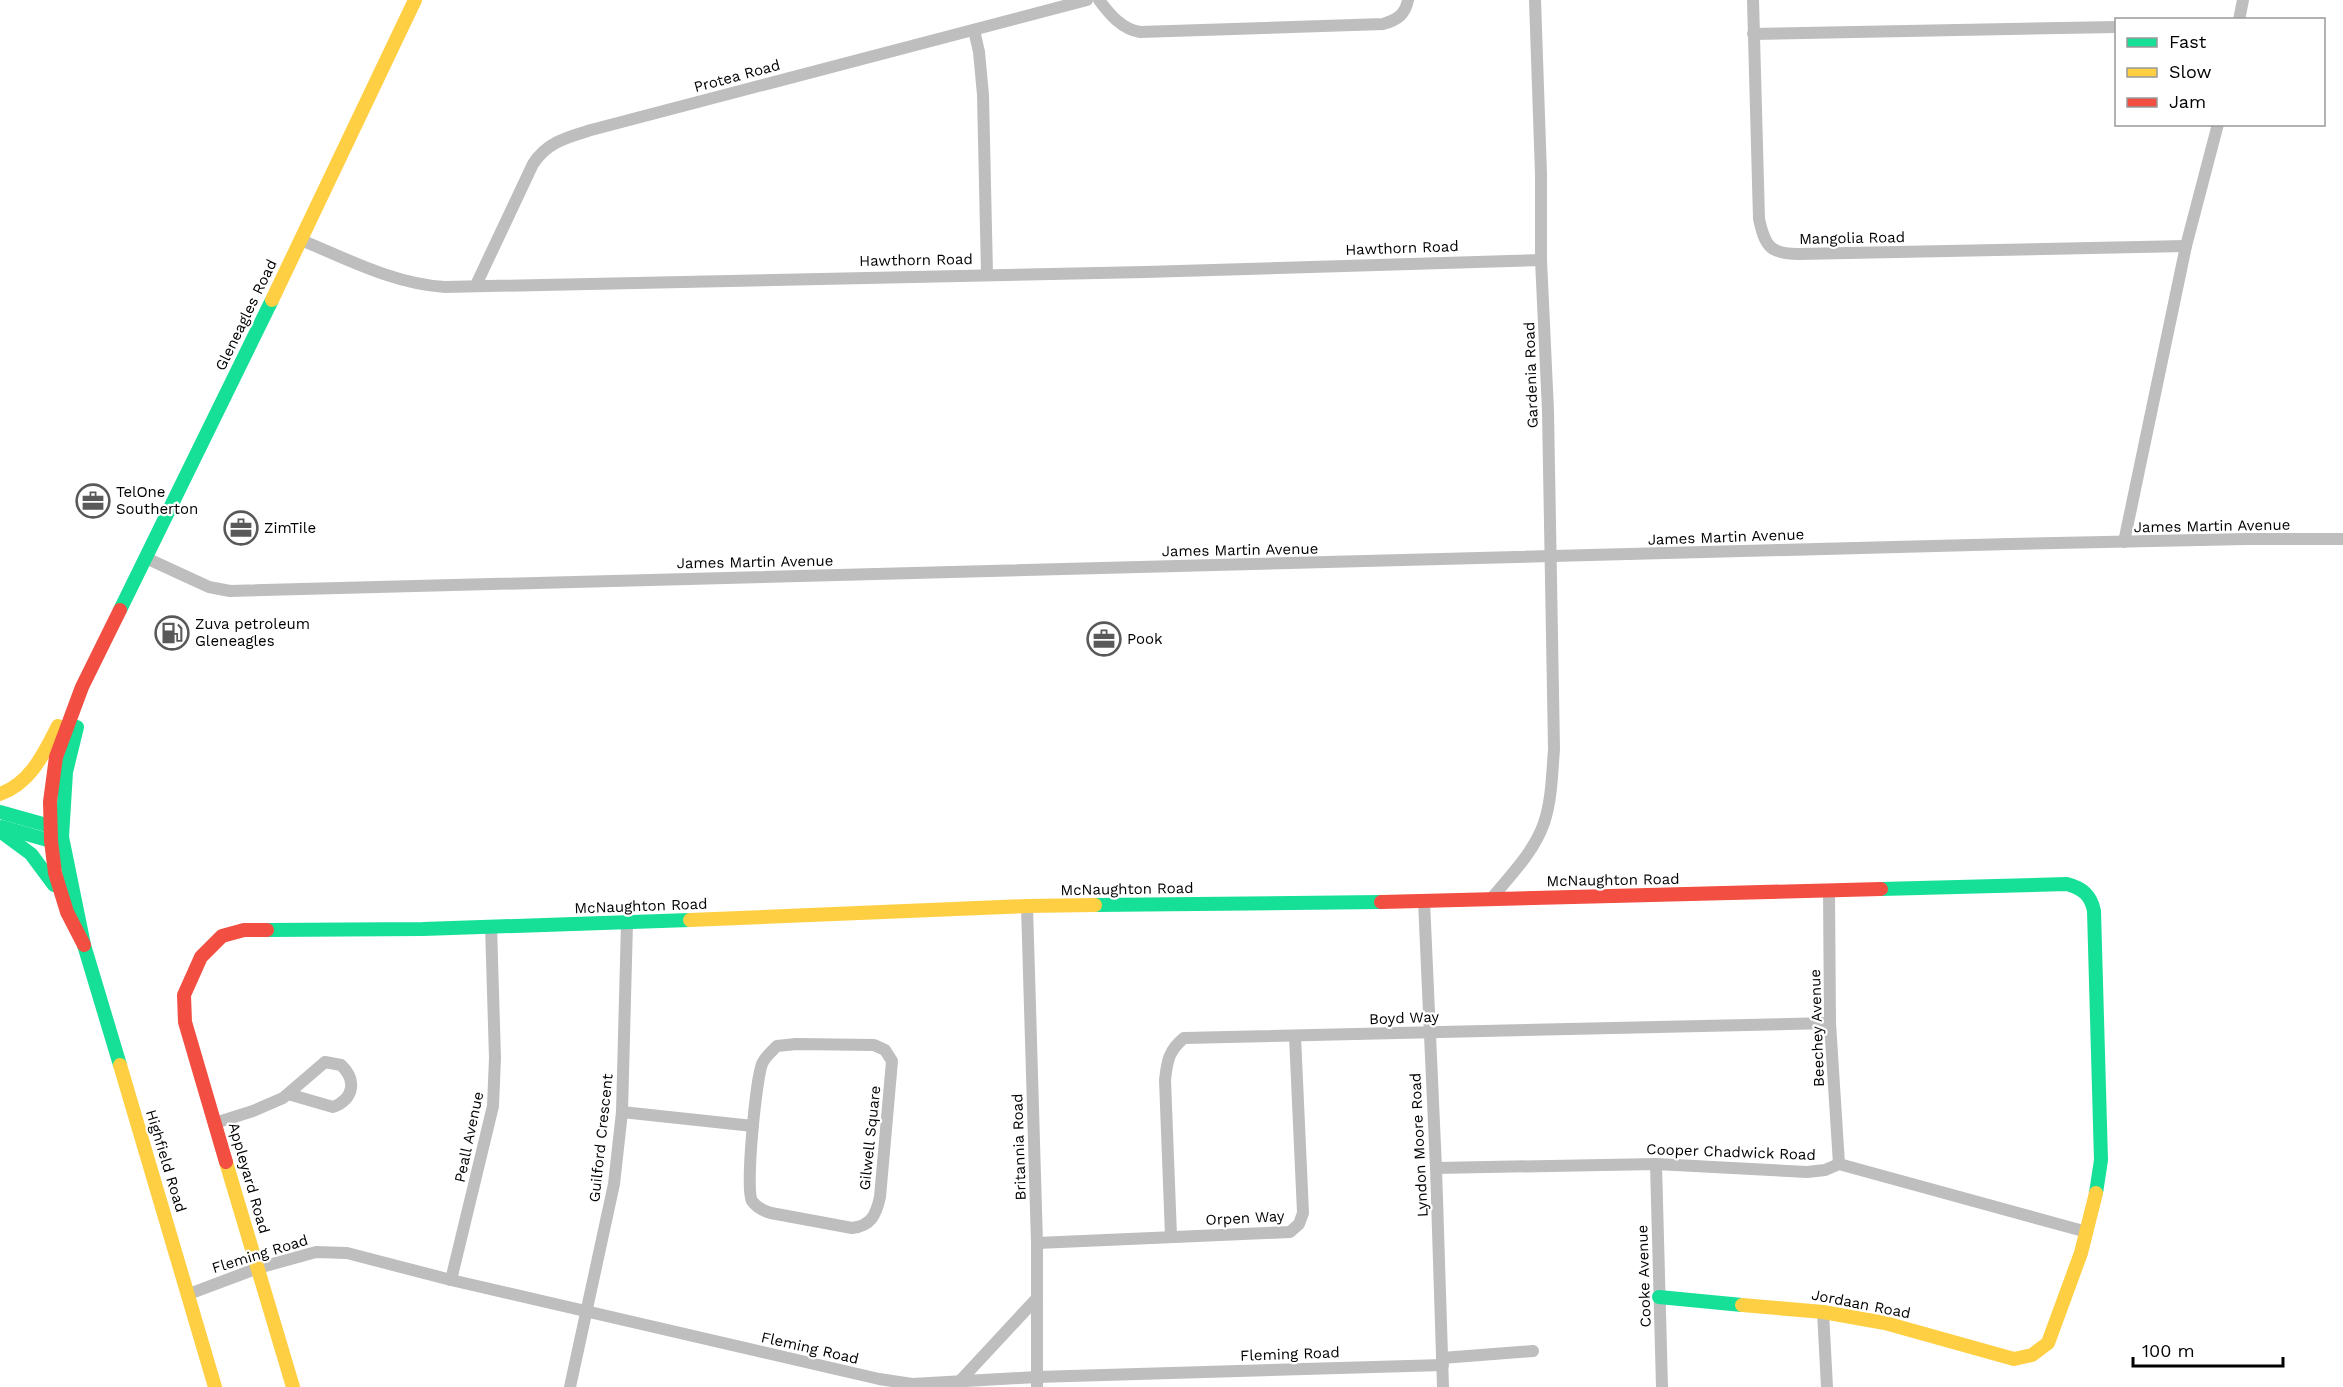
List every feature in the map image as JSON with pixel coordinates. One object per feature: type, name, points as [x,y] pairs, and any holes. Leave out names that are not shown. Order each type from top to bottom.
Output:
[{"type":"street","name":"Gleneagles Road","points":[[50,826],[51,792],[56,757],[76,701],[416,0]]},
{"type":"street","name":"Protea Road","points":[[476,285],[533,164],[543,150],[558,141],[591,130],[1087,0]]},
{"type":"street","points":[[1100,0],[1113,18],[1122,25],[1140,32],[1383,24],[1401,16],[1408,0]]},
{"type":"street","name":"Gardenia Road","points":[[1491,899],[1524,859],[1543,825],[1550,802],[1554,749],[1548,411],[1541,260],[1541,174],[1535,0]]},
{"type":"street","name":"Mangolia Road","points":[[1753,0],[1759,219],[1766,242],[1778,253],[2186,246]]},
{"type":"street","points":[[2239,18],[2243,0]]},
{"type":"street","points":[[1753,34],[2115,27]]},
{"type":"street","points":[[974,30],[979,52],[983,95],[987,274]]},
{"type":"street","points":[[2124,542],[2186,246],[2217,126]]},
{"type":"street","name":"Hawthorn Road","points":[[301,240],[373,270],[420,284],[445,287],[1145,272],[1541,260]]},
{"type":"street","name":"James Martin Avenue","points":[[146,558],[209,588],[230,591],[2124,542],[2343,539]]},
{"type":"street","name":"Gleneagles Road","points":[[56,839],[66,772],[75,735],[104,644]]},
{"type":"street","points":[[0,794],[17,787],[33,769],[76,701]]},
{"type":"street","points":[[0,812],[50,826],[56,839]]},
{"type":"street","points":[[0,826],[56,839]]},
{"type":"street","points":[[0,831],[31,854],[60,894]]},
{"type":"street","name":"Highfield Road","points":[[56,839],[60,894],[84,945]]},
{"type":"street","name":"Highfield Road","points":[[56,839],[84,945],[215,1387]]},
{"type":"street","name":"McNaughton Road","points":[[190,979],[201,957],[218,939],[244,930],[627,923],[1027,906],[1424,901],[2067,884],[2085,892],[2093,902],[2094,911],[2101,1160],[2099,1183],[2087,1232]]},
{"type":"street","name":"Beechey Avenue","points":[[1829,891],[1830,1023],[1839,1164]]},
{"type":"street","name":"Lyndon Moore Road","points":[[1424,901],[1443,1387]]},
{"type":"street","name":"Britannia Road","points":[[1027,906],[1037,1242],[1037,1382]]},
{"type":"street","name":"Guilford Crescent","points":[[570,1387],[614,1184],[622,1112],[627,923]]},
{"type":"street","name":"Peall Avenue","points":[[451,1280],[493,1106],[495,1058],[491,926]]},
{"type":"street","name":"Appleyard Road","points":[[190,979],[184,995],[185,1022],[293,1387]]},
{"type":"street","name":"Boyd Way","points":[[1171,1236],[1167,1060],[1173,1047],[1184,1038],[1830,1023]]},
{"type":"street","name":"Orpen Way","points":[[1037,1242],[1290,1232],[1299,1224],[1303,1214],[1294,1036]]},
{"type":"street","name":"Gilwell Square","points":[[796,1044],[874,1045],[885,1050],[892,1061],[880,1197],[876,1215],[865,1227],[852,1228],[759,1209],[752,1200],[749,1188],[753,1125],[762,1065],[777,1046],[796,1044]]},
{"type":"street","points":[[215,1123],[253,1111],[288,1094],[325,1062],[337,1062],[341,1065],[350,1078],[352,1089],[349,1098],[333,1107],[288,1094]]},
{"type":"street","points":[[622,1112],[753,1125]]},
{"type":"street","name":"Cooper Chadwick Road","points":[[1436,1168],[1656,1164],[1807,1172],[1825,1170],[1839,1164]]},
{"type":"street","name":"Cooke Avenue","points":[[1656,1164],[1662,1387]]},
{"type":"street","points":[[1839,1164],[2087,1232]]},
{"type":"street","name":"Jordaan Road","points":[[1659,1297],[1823,1312],[1885,1323],[2014,1359],[2027,1358],[2038,1353],[2048,1343],[2087,1232]]},
{"type":"street","name":"Fleming Road","points":[[189,1294],[258,1268],[316,1252],[346,1253],[451,1280],[879,1379],[912,1384],[1037,1382],[1442,1361],[1533,1351]]},
{"type":"street","points":[[961,1385],[1037,1298]]},
{"type":"street","points":[[1823,1312],[1827,1387]]},
{"type":"traffic: fast","points":[[120,610],[272,300]]},
{"type":"traffic: fast","points":[[77,727],[66,772],[62,837],[84,945],[120,1065]]},
{"type":"traffic: fast","points":[[0,812],[50,826],[56,832]]},
{"type":"traffic: fast","points":[[2,827],[51,841]]},
{"type":"traffic: fast","points":[[0,831],[31,854],[54,885]]},
{"type":"traffic: fast","points":[[1881,889],[2067,884],[2088,896],[2094,911],[2101,1160],[2096,1193]]},
{"type":"traffic: fast","points":[[1095,905],[1381,902]]},
{"type":"traffic: fast","points":[[267,930],[423,929],[690,920]]},
{"type":"traffic: fast","points":[[1659,1297],[1742,1305]]},
{"type":"traffic: slow","points":[[272,300],[415,0]]},
{"type":"traffic: slow","points":[[0,794],[20,783],[28,775],[42,756],[58,726]]},
{"type":"traffic: slow","points":[[690,920],[1095,905]]},
{"type":"traffic: slow","points":[[120,1065],[215,1387]]},
{"type":"traffic: slow","points":[[226,1162],[293,1387]]},
{"type":"traffic: slow","points":[[1742,1305],[1823,1312],[1885,1323],[2014,1359],[2032,1355],[2048,1343],[2081,1253],[2096,1193]]},
{"type":"traffic: jam","points":[[84,945],[67,912],[55,873],[50,802],[56,757],[82,687],[120,610]]},
{"type":"traffic: jam","points":[[1381,902],[1881,889]]},
{"type":"traffic: jam","points":[[226,1162],[185,1022],[184,995],[201,957],[222,936],[244,930],[267,930]]},
{"type":"place","name":"TelOne Southerton","points":[[93,501]]},
{"type":"place","name":"ZimTile","points":[[241,528]]},
{"type":"place","name":"Zuva petroleum Gleneagles","points":[[172,633]]},
{"type":"place","name":"Pook","points":[[1104,639]]}]
